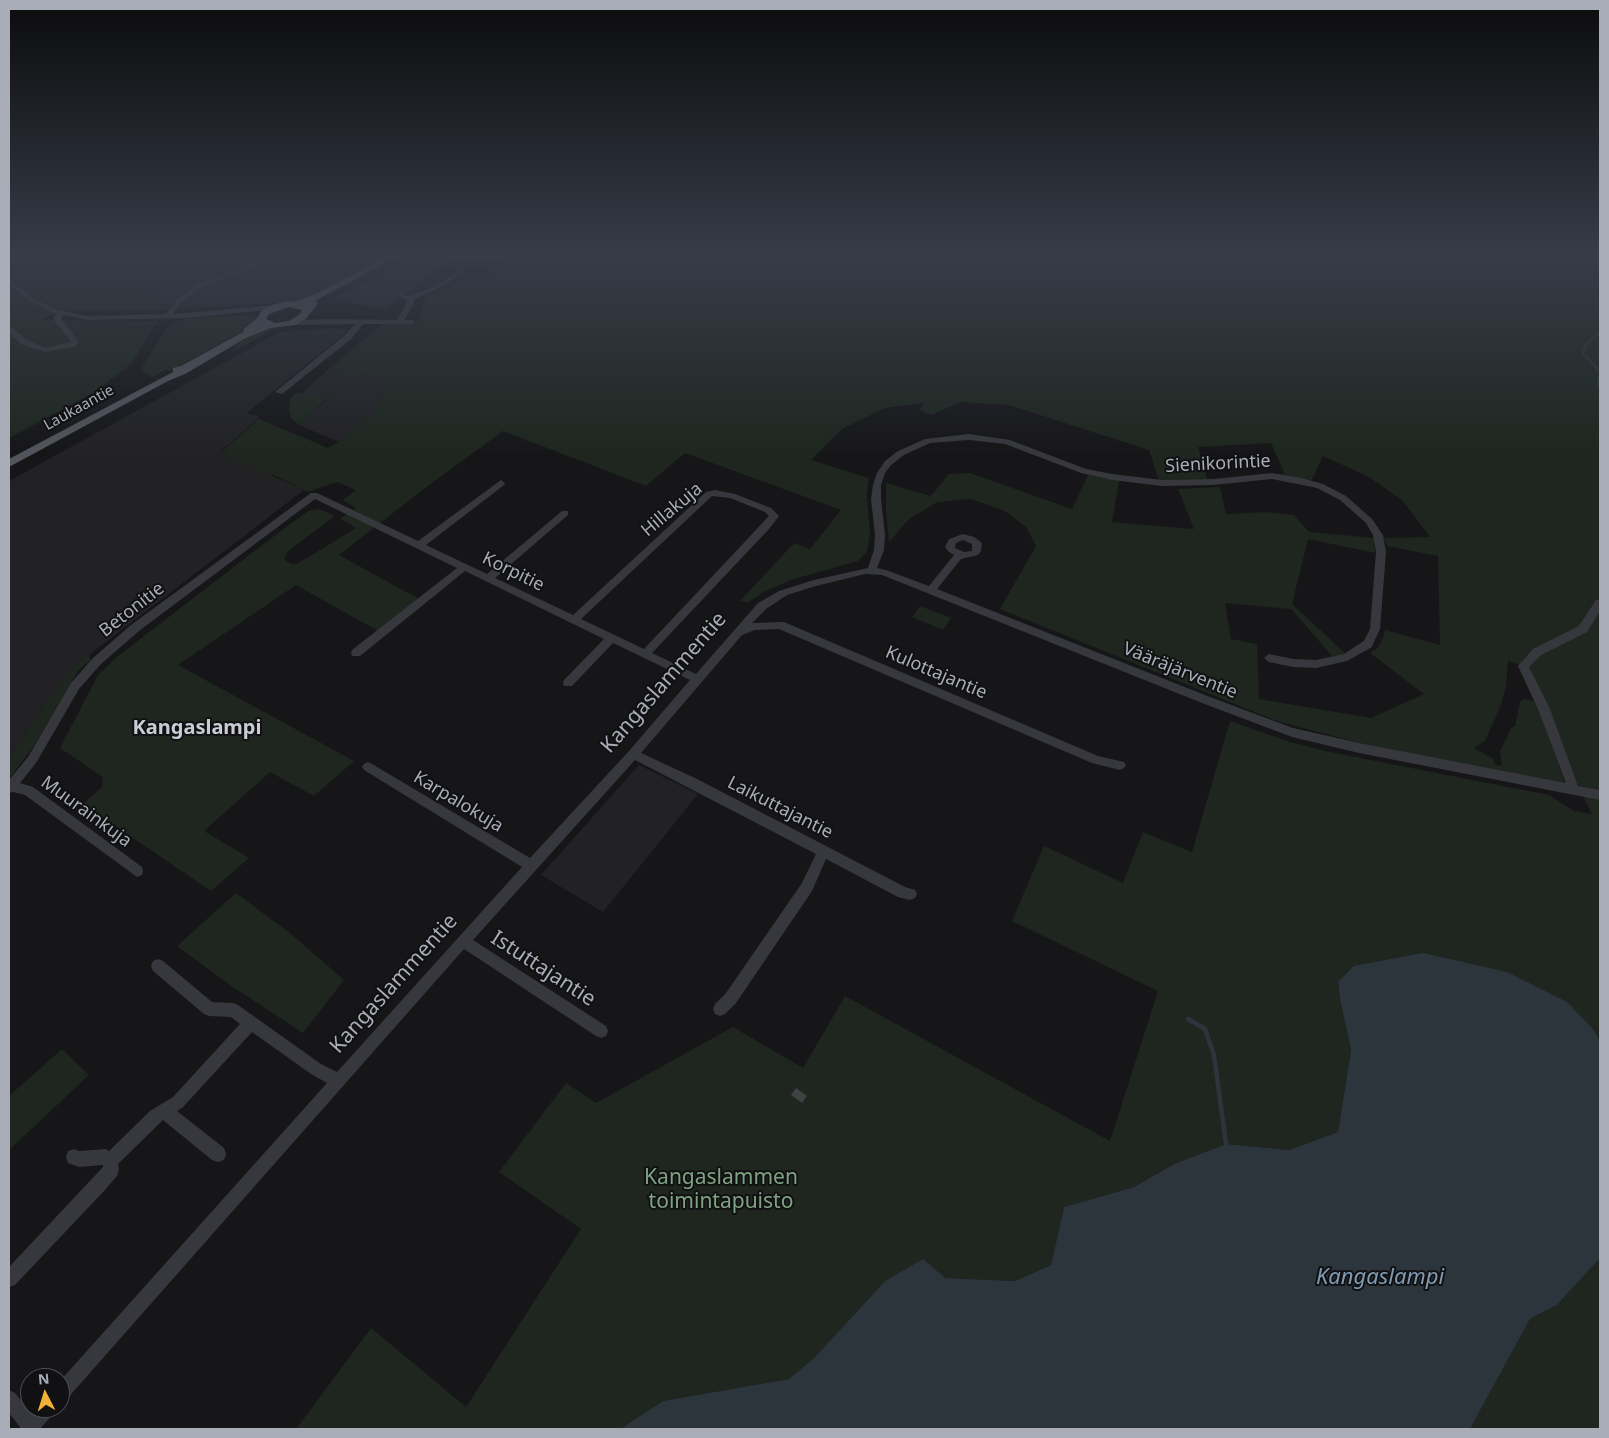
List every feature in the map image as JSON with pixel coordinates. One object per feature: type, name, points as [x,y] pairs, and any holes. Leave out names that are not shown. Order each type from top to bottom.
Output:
[{"type":"main road","name":"Laukaantie","points":[[9,464],[164,379],[181,372],[243,336],[261,322]]},
{"type":"main road","points":[[284,322],[292,323]]},
{"type":"street","points":[[9,330],[24,342],[45,350],[71,345],[75,342],[61,322]]},
{"type":"street","points":[[292,323],[308,322]]},
{"type":"street","points":[[279,392],[348,336],[360,322]]},
{"type":"street","name":"Sienikorintie","points":[[872,570],[879,550],[880,535],[876,499],[877,485],[881,473],[888,463],[901,453],[928,442],[969,437],[1008,442],[1084,471],[1112,477],[1153,482],[1205,483],[1272,476],[1302,481],[1320,486],[1343,498],[1369,520],[1378,535],[1381,552],[1375,629],[1368,644],[1347,657],[1316,664],[1293,663],[1269,658]]},
{"type":"street","points":[[419,545],[502,482]]},
{"type":"street","name":"Hillakuja","points":[[574,620],[709,494],[715,493],[732,496],[768,510],[774,516],[771,522],[645,654]]},
{"type":"street","name":"Korpitie","points":[[314,495],[697,679]]},
{"type":"street","name":"Betonitie","points":[[10,787],[32,760],[75,686],[97,661],[135,628],[314,495]]},
{"type":"street","points":[[488,578],[565,512]]},
{"type":"street","points":[[931,590],[959,554]]},
{"type":"street","points":[[356,653],[464,567]]},
{"type":"street","name":"Vääräjärventie","points":[[762,606],[783,593],[804,586],[872,570],[883,572],[1206,700],[1292,732],[1359,748],[1600,795]]},
{"type":"street","points":[[1574,790],[1544,709],[1523,666],[1537,652],[1583,629],[1600,603]]},
{"type":"street","name":"Kangaslammentie","points":[[70,1383],[338,1080],[633,754],[762,606]]},
{"type":"street","name":"Kulottajantie","points":[[737,633],[754,626],[780,624],[1096,760],[1120,765]]},
{"type":"street","points":[[572,679],[611,638]]},
{"type":"street","name":"Laikuttajantie","points":[[633,754],[693,782],[903,893],[910,894]]},
{"type":"street","name":"Karpalokuja","points":[[368,767],[531,865]]},
{"type":"street","name":"Muurainkuja","points":[[10,787],[29,791],[137,871]]},
{"type":"street","points":[[720,1010],[731,998],[806,887],[824,850]]},
{"type":"street","name":"Istuttajantie","points":[[463,941],[602,1031]]},
{"type":"street","points":[[158,966],[209,1009],[233,1010],[316,1069],[338,1080]]},
{"type":"street","points":[[110,1161],[155,1116],[178,1102],[251,1023]]},
{"type":"street","points":[[166,1110],[169,1115],[218,1154]]},
{"type":"street","points":[[74,1157],[79,1159],[106,1158],[110,1161]]},
{"type":"street","points":[[9,1279],[106,1176],[111,1170],[110,1161]]},
{"type":"street","points":[[9,1400],[29,1428],[38,1418]]},
{"type":"shaded area","points":[[335,328],[349,330],[247,413],[260,417],[220,452],[304,490],[68,671],[9,759],[9,481],[280,332]]},
{"type":"shaded area","points":[[330,368],[384,379],[379,407],[339,442],[299,425],[329,398],[302,393]]},
{"type":"shaded area","points":[[639,765],[698,794],[603,912],[541,875]]},
{"type":"green space","points":[[10,322],[157,322],[131,364],[93,393],[9,438]]},
{"type":"green space","points":[[176,322],[252,322],[240,333],[172,370],[165,370],[153,377],[140,370],[169,325]]},
{"type":"green space","name":"Kangaslammen toimintapuisto","points":[[1600,322],[1600,1041],[1593,1029],[1338,982],[1351,1050],[1338,1132],[1289,1150],[1226,1144],[1174,1164],[1134,1187],[1064,1207],[1051,1265],[1015,1281],[945,1278],[885,1281],[814,1358],[789,1379],[663,1401],[620,1429],[296,1429],[371,1328],[466,1407],[581,1229],[499,1172],[566,1083],[596,1103],[733,1027],[803,1068],[845,996],[1110,1141],[1158,991],[1012,921],[1044,846],[1123,883],[1143,832],[1192,852],[1230,721],[1290,742],[1325,751],[1549,795],[1574,811],[1592,814],[1576,781],[1548,708],[1521,665],[1508,661],[1506,686],[1501,705],[1485,741],[1474,748],[1492,758],[1496,765],[1502,766],[1500,752],[1511,728],[1515,726],[1520,702],[1524,699],[1533,701],[1537,703],[1565,783],[1367,745],[1277,721],[1000,609],[1036,546],[1026,527],[1005,511],[971,499],[937,502],[909,519],[889,542],[886,483],[931,496],[949,474],[970,473],[1072,509],[1088,475],[1119,481],[1112,522],[1194,529],[1178,489],[1220,487],[1226,514],[1265,512],[1294,515],[1309,532],[1374,538],[1375,553],[1308,539],[1292,604],[1345,653],[1333,657],[1291,609],[1225,603],[1231,639],[1257,644],[1259,699],[1371,718],[1424,694],[1370,653],[1378,648],[1385,630],[1440,645],[1438,556],[1387,546],[1384,538],[1430,537],[1403,501],[1369,477],[1323,456],[1312,480],[1285,475],[1271,443],[1198,447],[1207,479],[1159,480],[1149,450],[1009,405],[961,402],[931,415],[920,410],[923,403],[885,408],[842,429],[811,460],[869,478],[867,493],[870,534],[867,552],[858,561],[794,579],[765,591],[747,603],[740,601],[794,543],[810,549],[841,510],[685,453],[646,486],[503,431],[425,488],[339,555],[419,599],[378,631],[296,585],[178,665],[354,761],[314,796],[270,772],[204,831],[249,858],[211,891],[83,804],[102,787],[103,777],[60,748],[98,675],[118,656],[278,533],[308,511],[319,509],[335,516],[288,551],[284,559],[291,564],[297,564],[356,528],[340,519],[356,508],[343,500],[356,490],[337,482],[308,492],[272,474],[270,475],[220,453],[259,419],[328,448],[339,442],[379,407],[384,379],[330,368],[384,323]]},
{"type":"green space","points":[[278,327],[235,351],[231,351],[236,348],[233,347],[260,330]]},
{"type":"green space","points":[[297,392],[329,397],[299,425],[291,418],[289,409],[290,399]]},
{"type":"green space","points":[[920,606],[951,618],[943,630],[912,617]]},
{"type":"green space","points":[[89,654],[91,660],[78,671],[35,744],[9,779],[9,759],[68,671]]},
{"type":"green space","points":[[236,893],[290,933],[344,980],[303,1033],[230,985],[177,946]]},
{"type":"green space","points":[[62,1049],[89,1075],[9,1150],[9,1096]]},
{"type":"green space","points":[[1600,1258],[1600,1429],[1470,1429],[1530,1319],[1557,1305]]},
{"type":"water","name":"Kangaslampi","points":[[1423,953],[1507,972],[1567,1002],[1593,1029],[1600,1041],[1600,1258],[1557,1305],[1530,1319],[1470,1429],[620,1429],[663,1401],[789,1379],[814,1358],[885,1281],[923,1259],[945,1278],[1015,1281],[1051,1265],[1064,1207],[1134,1187],[1174,1164],[1226,1144],[1289,1150],[1338,1132],[1351,1050],[1338,982],[1354,966]]},
{"type":"building","points":[[796,1088],[807,1096],[802,1103],[791,1095]]},
{"type":"waterway","points":[[1587,343],[1600,333]]},
{"type":"waterway","points":[[1586,345],[1583,353],[1600,372],[1598,385],[1600,388]]},
{"type":"waterway","points":[[1190,1020],[1188,1019],[1205,1029],[1214,1055],[1226,1144]]},
{"type":"district","name":"Kangaslampi","points":[[197,728]]}]
